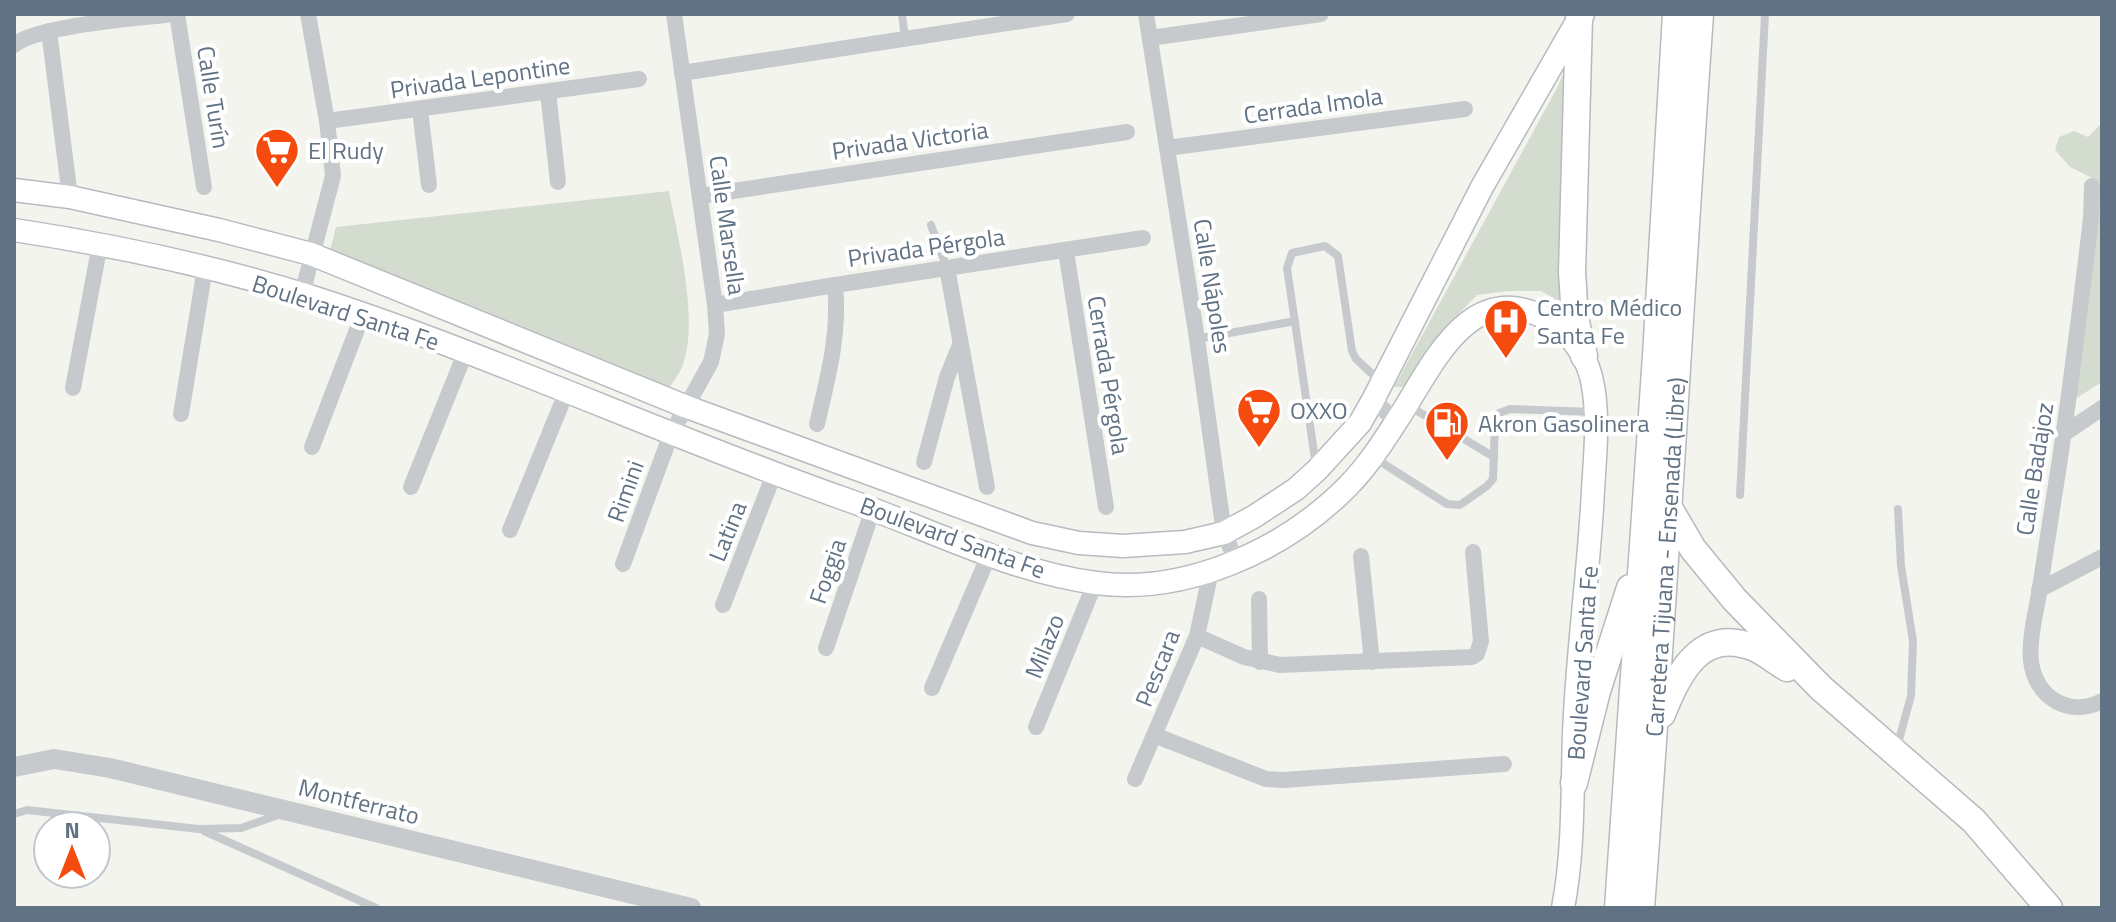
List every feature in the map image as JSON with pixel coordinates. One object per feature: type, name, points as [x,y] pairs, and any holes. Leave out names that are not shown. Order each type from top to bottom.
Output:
[{"type":"highway","name":"Carretera Tijuana - Ensenada (Libre)","points":[[1618,908],[1676,14]]},
{"type":"highway","name":"Carretera Tijuana - Ensenada (Libre)","points":[[1641,908],[1700,14]]},
{"type":"highway","points":[[1580,16],[1572,272],[1575,318],[1584,356]]},
{"type":"highway","points":[[1669,508],[1681,531],[1715,577],[1821,688],[1974,821],[2049,908]]},
{"type":"highway","points":[[1574,783],[1597,691],[1642,550]]},
{"type":"highway","points":[[1653,737],[1679,674],[1702,649],[1737,644],[1755,649],[1821,688]]},
{"type":"main road","name":"Boulevard Santa Fe","points":[[14,190],[70,197],[311,254],[687,407],[1032,533],[1079,543],[1150,546],[1224,533],[1296,489],[1360,423],[1482,187],[1580,16]]},
{"type":"main road","name":"Boulevard Santa Fe","points":[[14,230],[100,244],[302,294],[466,351],[671,434],[989,555],[1095,583],[1158,583],[1237,563],[1309,518],[1349,485],[1402,413],[1426,371],[1462,325],[1488,309],[1515,309],[1545,318],[1561,329],[1584,356],[1593,382],[1595,412],[1591,527],[1563,908]]},
{"type":"street","name":"Calle Turín","points":[[14,45],[28,35],[174,14],[204,187]]},
{"type":"street","points":[[302,294],[333,176],[327,121],[308,14]]},
{"type":"street","name":"Calle Marsella","points":[[671,434],[716,349],[715,305],[674,14]]},
{"type":"street","points":[[682,73],[1067,14]]},
{"type":"street","name":"Calle Nápoles","points":[[1146,14],[1224,533],[1237,563]]},
{"type":"street","points":[[1150,38],[1321,14]]},
{"type":"street","points":[[49,31],[70,197]]},
{"type":"street","name":"Privada Lepontine","points":[[327,121],[639,79]]},
{"type":"street","points":[[548,92],[558,182]]},
{"type":"street","name":"Cerrada Imola","points":[[1167,148],[1465,109]]},
{"type":"street","points":[[420,110],[429,185]]},
{"type":"street","name":"Privada Victoria","points":[[700,196],[1127,132]]},
{"type":"street","name":"Calle Badajoz","points":[[2092,186],[2091,218],[2065,433],[2033,627],[2031,663],[2039,682],[2054,700],[2065,707],[2090,707],[2102,701]]},
{"type":"street","name":"Privada Pérgola","points":[[715,305],[1143,238]]},
{"type":"street","points":[[73,388],[100,244]]},
{"type":"street","name":"Cerrada Pérgola","points":[[1066,251],[1106,507]]},
{"type":"street","points":[[181,414],[205,268]]},
{"type":"street","points":[[947,268],[987,487]]},
{"type":"street","points":[[817,424],[836,343],[838,312],[835,285]]},
{"type":"street","points":[[312,447],[363,314]]},
{"type":"street","points":[[924,462],[947,377],[961,342]]},
{"type":"street","points":[[411,487],[466,351]]},
{"type":"street","points":[[1378,391],[1402,413]]},
{"type":"street","points":[[510,530],[566,393]]},
{"type":"street","points":[[2065,433],[2102,408]]},
{"type":"street","name":"Rimini","points":[[623,564],[671,434]]},
{"type":"street","name":"Latina","points":[[723,605],[774,474]]},
{"type":"street","name":"Foggia","points":[[826,648],[873,509]]},
{"type":"street","points":[[1197,636],[1260,662],[1280,665],[1464,658],[1477,654],[1481,641],[1473,552]]},
{"type":"street","points":[[932,688],[989,555]]},
{"type":"street","points":[[1361,556],[1372,662]]},
{"type":"street","points":[[2039,590],[2102,557]]},
{"type":"street","name":"Pescara","points":[[1135,779],[1197,636],[1211,571]]},
{"type":"street","name":"Milazo","points":[[1036,727],[1095,583]]},
{"type":"street","points":[[1259,599],[1260,662]]},
{"type":"street","points":[[1154,735],[1266,779],[1504,764]]},
{"type":"street","name":"Montferrato","points":[[14,767],[54,759],[110,768],[683,907]]},
{"type":"lane","points":[[902,14],[905,39]]},
{"type":"lane","points":[[1740,495],[1765,14]]},
{"type":"lane","points":[[931,225],[947,268]]},
{"type":"lane","points":[[1317,470],[1287,260],[1292,253],[1325,246],[1338,256],[1352,351],[1378,391]]},
{"type":"lane","points":[[1197,339],[1295,321]]},
{"type":"lane","points":[[1371,456],[1455,506],[1490,483],[1495,423],[1504,410],[1595,412]]},
{"type":"lane","points":[[1402,413],[1494,457]]},
{"type":"lane","points":[[1896,752],[1911,696],[1913,641],[1901,566],[1898,509]]},
{"type":"lane","points":[[14,814],[27,810],[199,829],[241,828],[289,811]]},
{"type":"lane","points":[[199,829],[376,908]]},
{"type":"shaded area","points":[[1569,59],[1564,304],[1541,291],[1477,295],[1448,325],[1403,387],[1394,387],[1558,86]]},
{"type":"shaded area","points":[[2102,123],[2102,382],[2072,401],[2092,178],[2070,167],[2055,150],[2059,137],[2074,131],[2088,137]]},
{"type":"shaded area","points":[[669,191],[686,280],[689,328],[682,367],[669,389],[328,258],[336,227]]},
{"type":"place","name":"El Rudy","points":[[277,189]]},
{"type":"place","name":"Centro Médico Santa Fe","points":[[1506,360]]},
{"type":"place","name":"OXXO","points":[[1259,449]]},
{"type":"place","name":"Akron Gasolinera","points":[[1447,462]]}]
